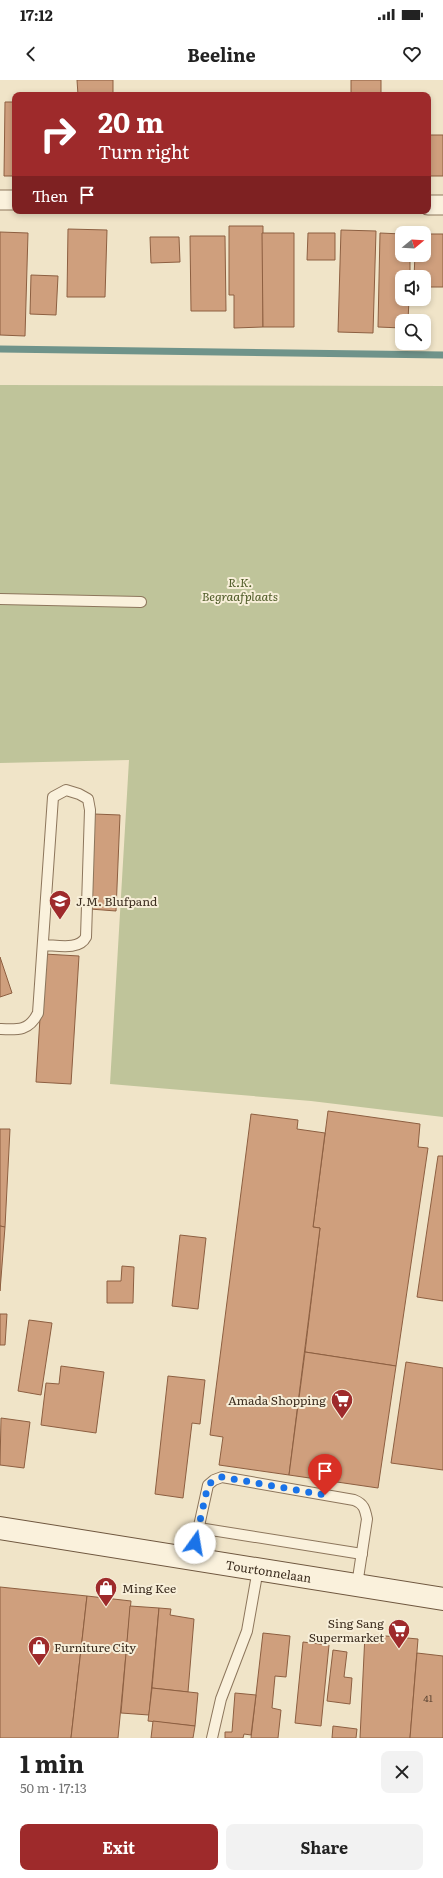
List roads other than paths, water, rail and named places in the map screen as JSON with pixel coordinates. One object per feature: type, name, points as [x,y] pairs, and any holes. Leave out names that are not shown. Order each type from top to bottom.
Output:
[{"type":"street","points":[[0,200],[12,200]]},
{"type":"street","points":[[431,205],[443,205]]},
{"type":"street","name":"Tourtonnelaan","points":[[0,1528],[443,1599]]},
{"type":"lane","points":[[0,599],[141,602]]},
{"type":"lane","points":[[0,1029],[18,1030],[33,1023],[38,1014],[53,797],[66,790],[79,794],[88,799],[90,810],[86,937],[83,942],[76,946],[43,945]]},
{"type":"lane","points":[[192,1558],[208,1485],[214,1480],[222,1477],[354,1500],[361,1503],[365,1509],[367,1519],[357,1585]]},
{"type":"lane","points":[[198,1528],[362,1554]]},
{"type":"lane","points":[[212,1738],[221,1699],[247,1630],[258,1569]]},
{"type":"waterway","points":[[0,349],[443,355]]},
{"type":"place","name":"J.M. Blufpand","points":[[60,920]]},
{"type":"place","name":"Amada Shopping","points":[[342,1420]]},
{"type":"place","name":"Ming Kee","points":[[106,1608]]},
{"type":"place","name":"Sing Sang Supermarket","points":[[399,1650]]},
{"type":"place","name":"Furniture City","points":[[39,1666]]},
{"type":"park label","name":"R.K. Begraafplaats","points":[[240,589]]}]
